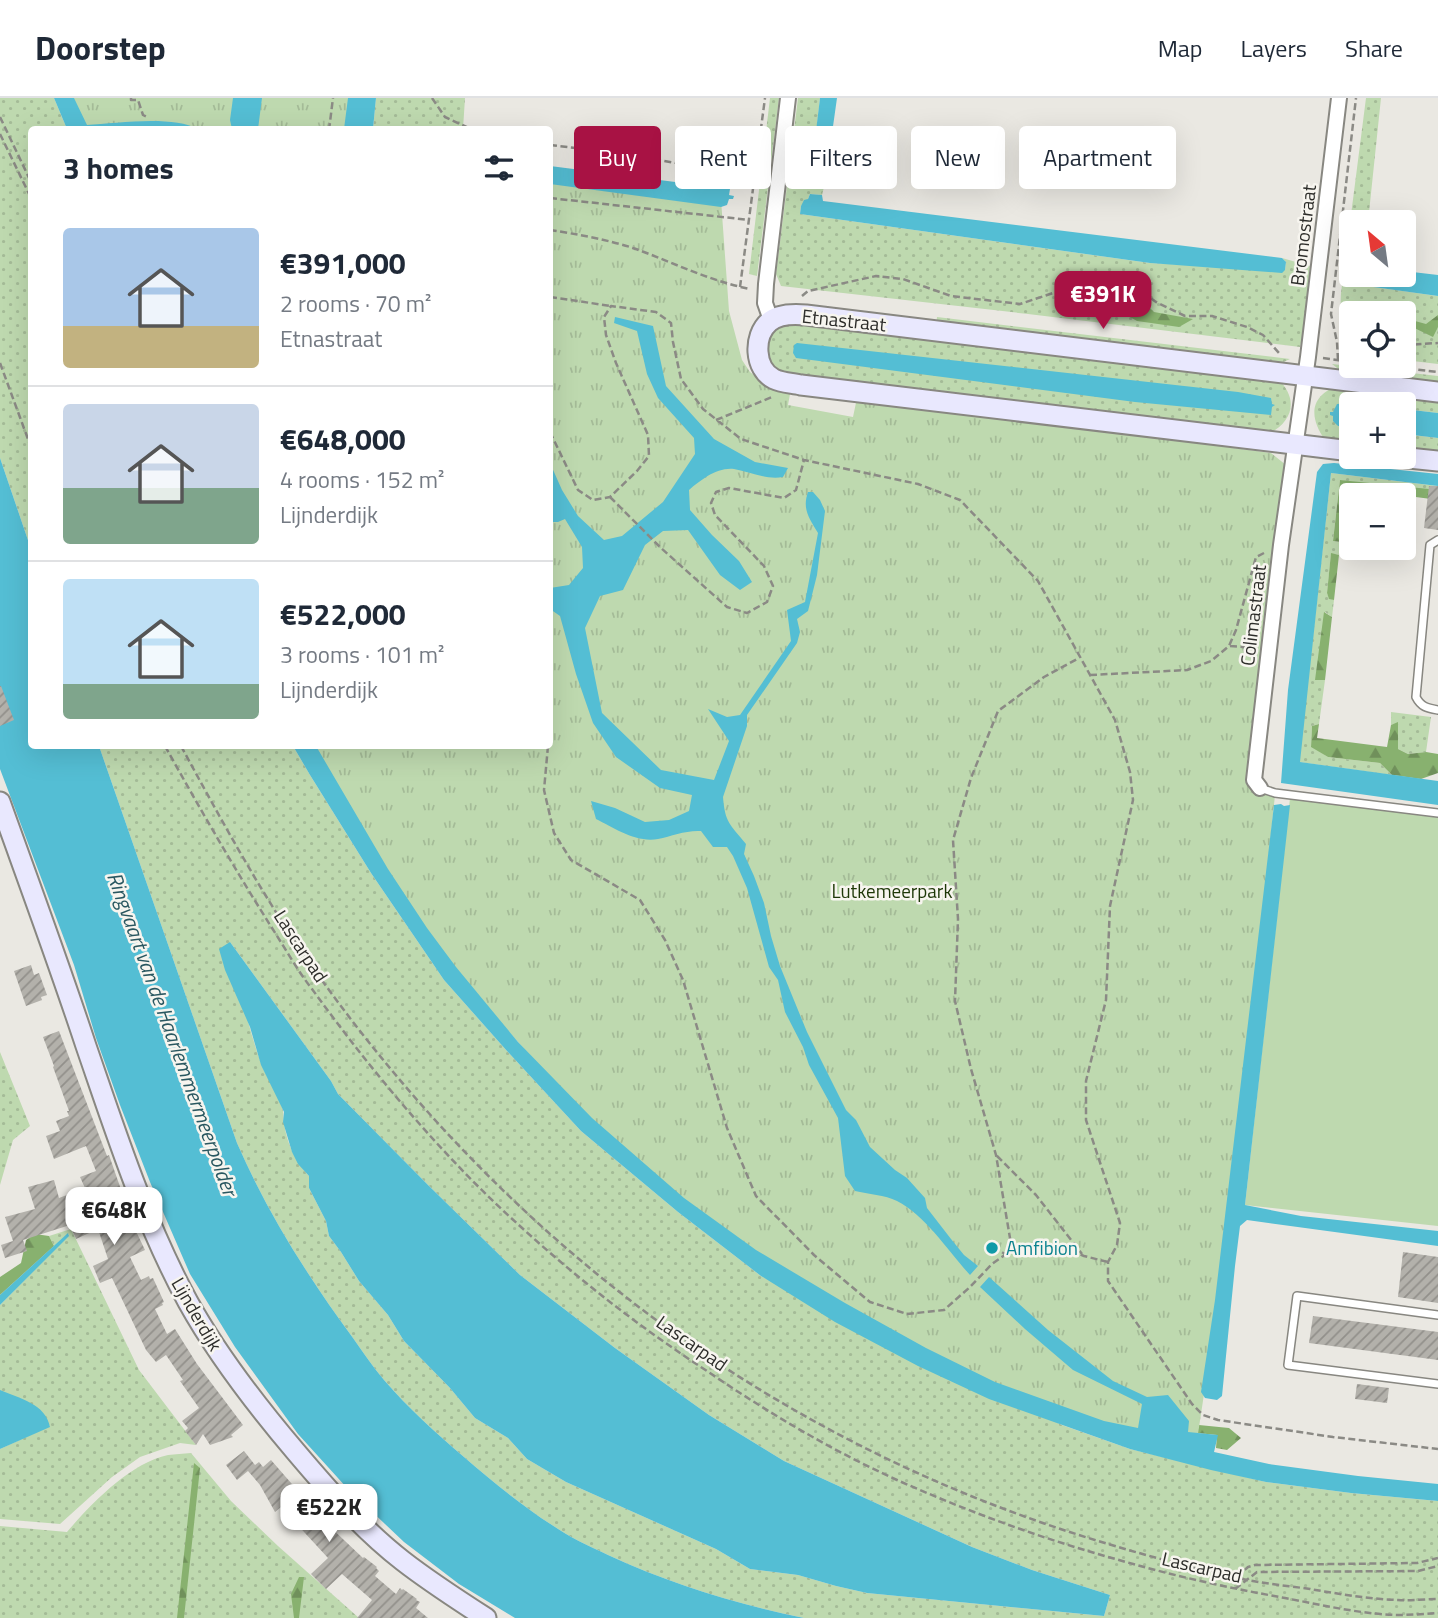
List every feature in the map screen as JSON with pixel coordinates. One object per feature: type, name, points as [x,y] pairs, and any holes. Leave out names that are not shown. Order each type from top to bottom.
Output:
[{"type":"street","points":[[788,98],[766,284],[765,303],[772,320],[762,331],[758,344],[760,361],[766,373],[774,379],[801,385],[1339,450]]},
{"type":"street","name":"Bromostraat","points":[[1294,444],[1305,376],[1339,98]]},
{"type":"street","name":"Etnastraat","points":[[772,320],[792,314],[806,315],[1438,392]]},
{"type":"street","name":"Colimastraat","points":[[1260,788],[1254,780],[1294,444]]},
{"type":"street","points":[[1416,459],[1438,461]]},
{"type":"street","name":"Lijnderdijk","points":[[0,802],[122,1151],[166,1258],[188,1302],[228,1365],[268,1420],[322,1483],[370,1533],[402,1561],[486,1618]]},
{"type":"lane","points":[[1438,540],[1430,545],[1416,698],[1425,708],[1438,710]]},
{"type":"lane","points":[[1260,788],[1275,793],[1438,813]]},
{"type":"lane","points":[[1438,1315],[1297,1296],[1288,1365],[1438,1384]]},
{"type":"path","points":[[329,126],[332,98]]},
{"type":"path","points":[[432,98],[445,117],[464,126]]},
{"type":"path","points":[[762,126],[765,98]]},
{"type":"path","name":"Bromostraat","points":[[1339,359],[1331,314],[1356,98]]},
{"type":"path","points":[[131,99],[138,100],[143,115],[147,117]]},
{"type":"path","points":[[0,117],[28,176]]},
{"type":"path","points":[[0,134],[28,192]]},
{"type":"path","points":[[553,145],[675,163]]},
{"type":"path","points":[[553,231],[632,248],[740,287],[754,189]]},
{"type":"path","points":[[553,198],[750,220]]},
{"type":"path","points":[[801,297],[808,291],[876,276],[903,279],[951,296],[1020,304],[1104,276],[1125,279],[1156,302],[1185,316],[1212,316],[1247,327],[1263,335],[1279,353]]},
{"type":"path","points":[[553,297],[656,312],[671,323],[681,379],[703,409],[741,439],[804,460],[918,484],[960,500],[1038,581],[1115,720],[1130,772],[1133,800],[1110,906],[1107,1000],[1086,1080],[1086,1120],[1120,1223],[1117,1245],[1108,1262],[1108,1281],[1192,1404],[1203,1415],[1218,1420],[1333,1437],[1438,1449]]},
{"type":"path","points":[[553,438],[578,490],[593,500],[610,497],[649,456],[648,435],[615,363],[606,335],[604,317],[611,306]]},
{"type":"path","points":[[1416,344],[1438,343]]},
{"type":"path","points":[[0,363],[28,439]]},
{"type":"path","points":[[1416,369],[1438,372]]},
{"type":"path","points":[[716,420],[801,385]]},
{"type":"path","points":[[610,497],[661,548],[727,607],[747,613],[767,602],[772,586],[764,566],[715,515],[711,503],[716,492],[729,488],[784,498],[796,490],[804,460]]},
{"type":"path","points":[[1090,676],[1187,670],[1211,661],[1229,646],[1236,631],[1256,557],[1281,545]]},
{"type":"path","points":[[1229,646],[1269,649]]},
{"type":"path","points":[[1012,1250],[996,1155],[955,1001],[958,919],[953,840],[971,778],[998,710],[1044,677],[1080,657]]},
{"type":"path","name":"Lascarpad","points":[[167,749],[209,826],[309,985],[357,1049],[417,1121],[481,1189],[537,1242],[623,1312],[756,1404],[823,1443],[896,1479],[1054,1542],[1188,1579],[1349,1610],[1398,1615],[1438,1613]]},
{"type":"path","points":[[183,749],[221,819],[319,978],[427,1113],[491,1180],[566,1249],[631,1302],[698,1351],[830,1430],[904,1467],[977,1499],[1060,1530],[1247,1580],[1401,1601],[1438,1599]]},
{"type":"path","points":[[548,749],[544,790],[554,832],[571,860],[640,900],[666,940],[683,980],[727,1128],[755,1196],[814,1255],[870,1302],[907,1314],[944,1310],[992,1264],[1012,1250],[1036,1244],[1057,1245],[1108,1262]]},
{"type":"path","points":[[996,1155],[1037,1195],[1084,1256]]},
{"type":"path","points":[[993,1247],[1005,1254]]},
{"type":"path","points":[[1237,1577],[1248,1567],[1255,1566],[1417,1563],[1438,1558]]},
{"type":"path","points":[[1236,1589],[1257,1572],[1418,1571],[1438,1566]]},
{"type":"green space","points":[[0,98],[54,98],[66,126],[28,126],[28,540],[0,458]]},
{"type":"green space","points":[[64,98],[358,98],[354,126],[74,126]]},
{"type":"green space","points":[[376,98],[465,98],[463,126],[373,126]]},
{"type":"green space","points":[[770,98],[779,98],[771,163],[771,126],[767,126]]},
{"type":"green space","points":[[798,98],[820,98],[817,126],[794,126]]},
{"type":"green space","points":[[1366,98],[1381,98],[1369,210],[1352,210]]},
{"type":"green space","name":"Lutkemeerpark","points":[[553,180],[574,183],[574,189],[627,189],[721,200],[729,311],[742,360],[750,372],[770,388],[790,394],[788,405],[853,417],[857,398],[904,403],[1271,453],[1286,465],[1249,782],[1256,792],[1275,795],[1231,1216],[1196,1447],[1118,1436],[985,1386],[741,1251],[596,1130],[431,944],[312,749],[553,749]]},
{"type":"green space","points":[[759,189],[768,189],[757,276],[749,274]]},
{"type":"green space","points":[[787,189],[824,189],[822,195],[810,194],[801,206],[800,214],[1150,263],[1285,270],[1286,262],[1282,258],[1310,266],[1300,347],[781,286],[776,274]]},
{"type":"green space","points":[[1342,287],[1374,287],[1438,296],[1438,364],[1416,361],[1416,301],[1341,301]]},
{"type":"green space","points":[[1078,291],[1077,304],[1084,305],[1096,294],[1109,303],[1118,295],[1128,307],[1141,299],[1154,312],[1193,319],[1179,327],[1137,321],[1123,313],[1087,308],[1078,317],[1069,303]]},
{"type":"green space","points":[[1438,315],[1438,327],[1433,337],[1416,329],[1416,321],[1426,324]]},
{"type":"green space","points":[[937,317],[1290,359],[1275,366],[936,326]]},
{"type":"green space","points":[[784,321],[1278,379],[1289,394],[1290,410],[1283,423],[1268,434],[796,380],[775,369],[767,355],[767,343],[772,332]]},
{"type":"green space","points":[[1416,374],[1438,376],[1438,385],[1374,378],[1416,378]]},
{"type":"green space","points":[[1341,385],[1409,392],[1339,392],[1339,411],[1333,416],[1339,426],[1339,442],[1325,440],[1314,414],[1318,400],[1331,389]]},
{"type":"green space","points":[[1416,393],[1438,395],[1438,413],[1416,410]]},
{"type":"green space","points":[[1416,435],[1438,438],[1438,454],[1416,451]]},
{"type":"green space","points":[[1331,473],[1413,483],[1355,483],[1340,480],[1333,541],[1339,542],[1339,555],[1331,554],[1327,593],[1329,598],[1334,600],[1332,617],[1325,612],[1316,680],[1325,680],[1319,724],[1312,726],[1311,746],[1328,757],[1380,763],[1392,775],[1299,762]]},
{"type":"green space","points":[[1340,480],[1370,483],[1340,483]]},
{"type":"green space","points":[[1416,483],[1438,486],[1438,500],[1416,496]]},
{"type":"green space","points":[[1416,488],[1429,489],[1431,499],[1416,497]]},
{"type":"green space","points":[[1339,489],[1339,542],[1333,541]]},
{"type":"green space","points":[[1331,553],[1339,555],[1334,600],[1329,599],[1327,593]]},
{"type":"green space","points":[[1324,612],[1332,617],[1325,680],[1315,680]]},
{"type":"green space","points":[[1391,712],[1431,717],[1426,752],[1408,754],[1398,749],[1398,723],[1391,725]]},
{"type":"green space","points":[[1398,722],[1398,749],[1408,754],[1438,754],[1438,773],[1421,779],[1392,775],[1380,763],[1328,757],[1311,747],[1312,726],[1319,724],[1317,738],[1387,747],[1391,725]]},
{"type":"green space","points":[[100,749],[295,749],[371,873],[444,980],[581,1131],[678,1212],[761,1276],[1062,1425],[1130,1449],[1266,1482],[1438,1501],[1438,1618],[804,1618],[729,1600],[680,1584],[608,1555],[559,1529],[507,1492],[433,1429],[372,1365],[304,1268],[261,1194],[237,1143]],"holes":[[[230,942],[338,1094],[520,1275],[615,1348],[709,1415],[784,1461],[972,1547],[1110,1595],[1104,1616],[867,1593],[798,1575],[750,1569],[716,1549],[566,1482],[527,1459],[508,1438],[475,1418],[404,1341],[329,1236],[326,1221],[309,1188],[309,1176],[290,1145],[282,1107],[256,1049]]]},
{"type":"green space","points":[[1290,798],[1438,815],[1438,1226],[1245,1205]]},
{"type":"green space","points":[[0,1052],[30,1126],[13,1140],[0,1185]]},
{"type":"green space","points":[[71,1229],[139,1370],[196,1445],[180,1443],[140,1457],[112,1477],[60,1524],[0,1519],[0,1449],[50,1426],[0,1391],[0,1305],[69,1235],[54,1246],[49,1236]]},
{"type":"green space","points":[[35,1234],[49,1236],[54,1246],[0,1295],[0,1277],[21,1263],[26,1240]]},
{"type":"green space","points":[[1199,1425],[1229,1428],[1241,1438],[1227,1450],[1216,1448],[1217,1435],[1197,1433]]},
{"type":"green space","points":[[191,1453],[231,1501],[359,1618],[0,1618],[0,1526],[67,1532],[99,1497],[140,1466],[168,1455]]},
{"type":"green space","points":[[194,1463],[200,1468],[184,1618],[177,1618]]},
{"type":"green space","points":[[299,1577],[304,1577],[299,1618],[294,1618],[291,1594]]},
{"type":"water","points":[[54,98],[74,98],[87,125],[160,121],[190,126],[66,126]]},
{"type":"water","points":[[233,98],[262,98],[258,126],[231,126]]},
{"type":"water","points":[[348,98],[376,98],[373,126],[344,126]]},
{"type":"water","points":[[820,98],[837,98],[833,126],[817,126]]},
{"type":"water","points":[[553,166],[574,169],[574,187],[553,184]]},
{"type":"water","points":[[661,180],[675,182],[675,189],[730,189],[729,195],[734,196],[729,199],[727,205],[721,207],[587,189],[661,189]]},
{"type":"water","points":[[810,194],[822,195],[823,201],[1282,258],[1286,262],[1285,270],[1282,273],[1150,263],[800,214],[804,200],[808,199]]},
{"type":"water","points":[[1416,272],[1438,275],[1438,296],[1373,287],[1416,287]]},
{"type":"water","points":[[615,317],[653,326],[666,386],[714,439],[755,462],[788,468],[783,477],[777,478],[734,469],[721,470],[704,478],[689,490],[690,510],[739,561],[752,582],[740,590],[720,575],[688,530],[663,531],[645,545],[623,590],[600,596],[585,628],[602,713],[661,770],[714,780],[729,741],[708,709],[727,717],[740,715],[791,641],[787,610],[805,602],[818,533],[806,508],[808,492],[813,492],[825,511],[817,575],[808,611],[797,619],[800,632],[797,643],[747,715],[747,726],[723,797],[725,813],[729,823],[746,844],[744,854],[764,903],[780,966],[807,1032],[846,1110],[856,1120],[870,1147],[907,1178],[925,1198],[927,1208],[951,1239],[964,1255],[978,1266],[970,1275],[927,1225],[907,1207],[887,1197],[855,1191],[845,1176],[838,1118],[809,1065],[785,1012],[778,980],[769,967],[747,888],[727,847],[713,847],[701,831],[650,840],[625,834],[596,819],[591,801],[615,808],[645,822],[669,820],[689,811],[692,795],[660,788],[616,757],[593,723],[560,616],[553,611],[553,588],[569,585],[583,568],[582,547],[565,519],[553,522],[553,470],[578,516],[604,540],[622,536],[663,502],[695,454],[694,438],[658,398],[647,374],[637,331],[614,323]]},
{"type":"water","points":[[797,343],[1238,392],[1271,398],[1272,404],[1275,405],[1271,415],[1135,402],[796,358],[793,353]]},
{"type":"water","points":[[1339,404],[1339,426],[1330,415]]},
{"type":"water","points":[[1416,410],[1438,413],[1438,438],[1416,435]]},
{"type":"water","name":"Ringvaart van de Haarlemmermeerpolder","points":[[0,458],[28,540],[28,749],[100,749],[237,1143],[275,1219],[336,1315],[380,1375],[412,1410],[496,1484],[559,1529],[608,1555],[680,1584],[729,1600],[804,1618],[515,1618],[459,1584],[404,1542],[347,1488],[298,1434],[235,1347],[190,1274],[120,1105],[74,965],[0,769]]},
{"type":"water","points":[[1323,464],[1339,464],[1339,469],[1391,469],[1438,474],[1438,486],[1331,473],[1300,762],[1438,781],[1438,805],[1281,783],[1288,690],[1317,472]]},
{"type":"water","points":[[295,749],[318,749],[388,869],[427,928],[518,1042],[592,1118],[684,1198],[756,1250],[926,1348],[995,1382],[1104,1421],[1138,1428],[1142,1404],[1073,1370],[980,1287],[989,1277],[1048,1330],[1113,1381],[1147,1397],[1168,1395],[1189,1421],[1188,1432],[1218,1435],[1214,1452],[1269,1464],[1438,1484],[1438,1501],[1266,1482],[1130,1449],[989,1399],[918,1366],[835,1322],[761,1276],[678,1212],[581,1131],[507,1051],[444,980],[371,873]]},
{"type":"water","points":[[1274,805],[1290,805],[1245,1205],[1301,1216],[1438,1231],[1438,1246],[1247,1220],[1240,1226],[1222,1396],[1217,1400],[1205,1398],[1201,1392],[1215,1300]]},
{"type":"water","points":[[230,942],[338,1094],[520,1275],[615,1348],[709,1415],[784,1461],[972,1547],[1110,1595],[1104,1616],[867,1593],[798,1575],[750,1569],[716,1549],[566,1482],[527,1459],[508,1438],[475,1418],[404,1341],[329,1236],[326,1221],[309,1188],[309,1176],[292,1152],[283,1122],[284,1112],[261,1065],[250,1027],[225,970],[219,949]]},
{"type":"water","points":[[68,1233],[69,1236],[0,1305],[0,1295]]},
{"type":"water","points":[[0,1390],[37,1407],[50,1427],[0,1449]]},
{"type":"building","points":[[1429,486],[1438,486],[1438,530],[1424,528]]},
{"type":"building","points":[[0,686],[14,720],[0,726]]},
{"type":"building","points":[[31,965],[34,975],[39,973],[47,995],[41,997],[42,1000],[26,1006],[14,971]]},
{"type":"building","points":[[59,1031],[145,1250],[130,1257],[141,1280],[149,1276],[150,1279],[153,1278],[164,1302],[155,1309],[167,1334],[175,1329],[197,1364],[243,1425],[231,1435],[233,1437],[210,1445],[203,1434],[196,1445],[185,1431],[188,1428],[182,1421],[199,1408],[166,1355],[156,1362],[146,1350],[112,1278],[100,1283],[93,1266],[108,1259],[98,1229],[76,1239],[70,1225],[23,1240],[27,1251],[5,1258],[1,1245],[13,1241],[5,1217],[35,1209],[28,1187],[54,1180],[59,1198],[85,1188],[80,1177],[96,1171],[86,1146],[54,1159],[46,1136],[60,1131],[56,1121],[69,1116],[43,1037]]},
{"type":"building","points":[[1403,1252],[1438,1257],[1438,1303],[1398,1297]]},
{"type":"building","points":[[1313,1316],[1438,1332],[1438,1360],[1309,1343]]},
{"type":"building","points":[[1357,1384],[1389,1388],[1387,1403],[1355,1399]]},
{"type":"building","points":[[244,1451],[255,1465],[259,1462],[263,1467],[271,1460],[326,1523],[363,1558],[377,1567],[379,1571],[375,1576],[396,1594],[400,1588],[417,1599],[420,1602],[416,1608],[428,1618],[357,1618],[372,1600],[342,1574],[326,1589],[311,1574],[328,1558],[281,1507],[275,1512],[260,1485],[248,1471],[237,1480],[226,1465]]},
{"type":"place","name":"Amfibion","points":[[992,1248]]}]
